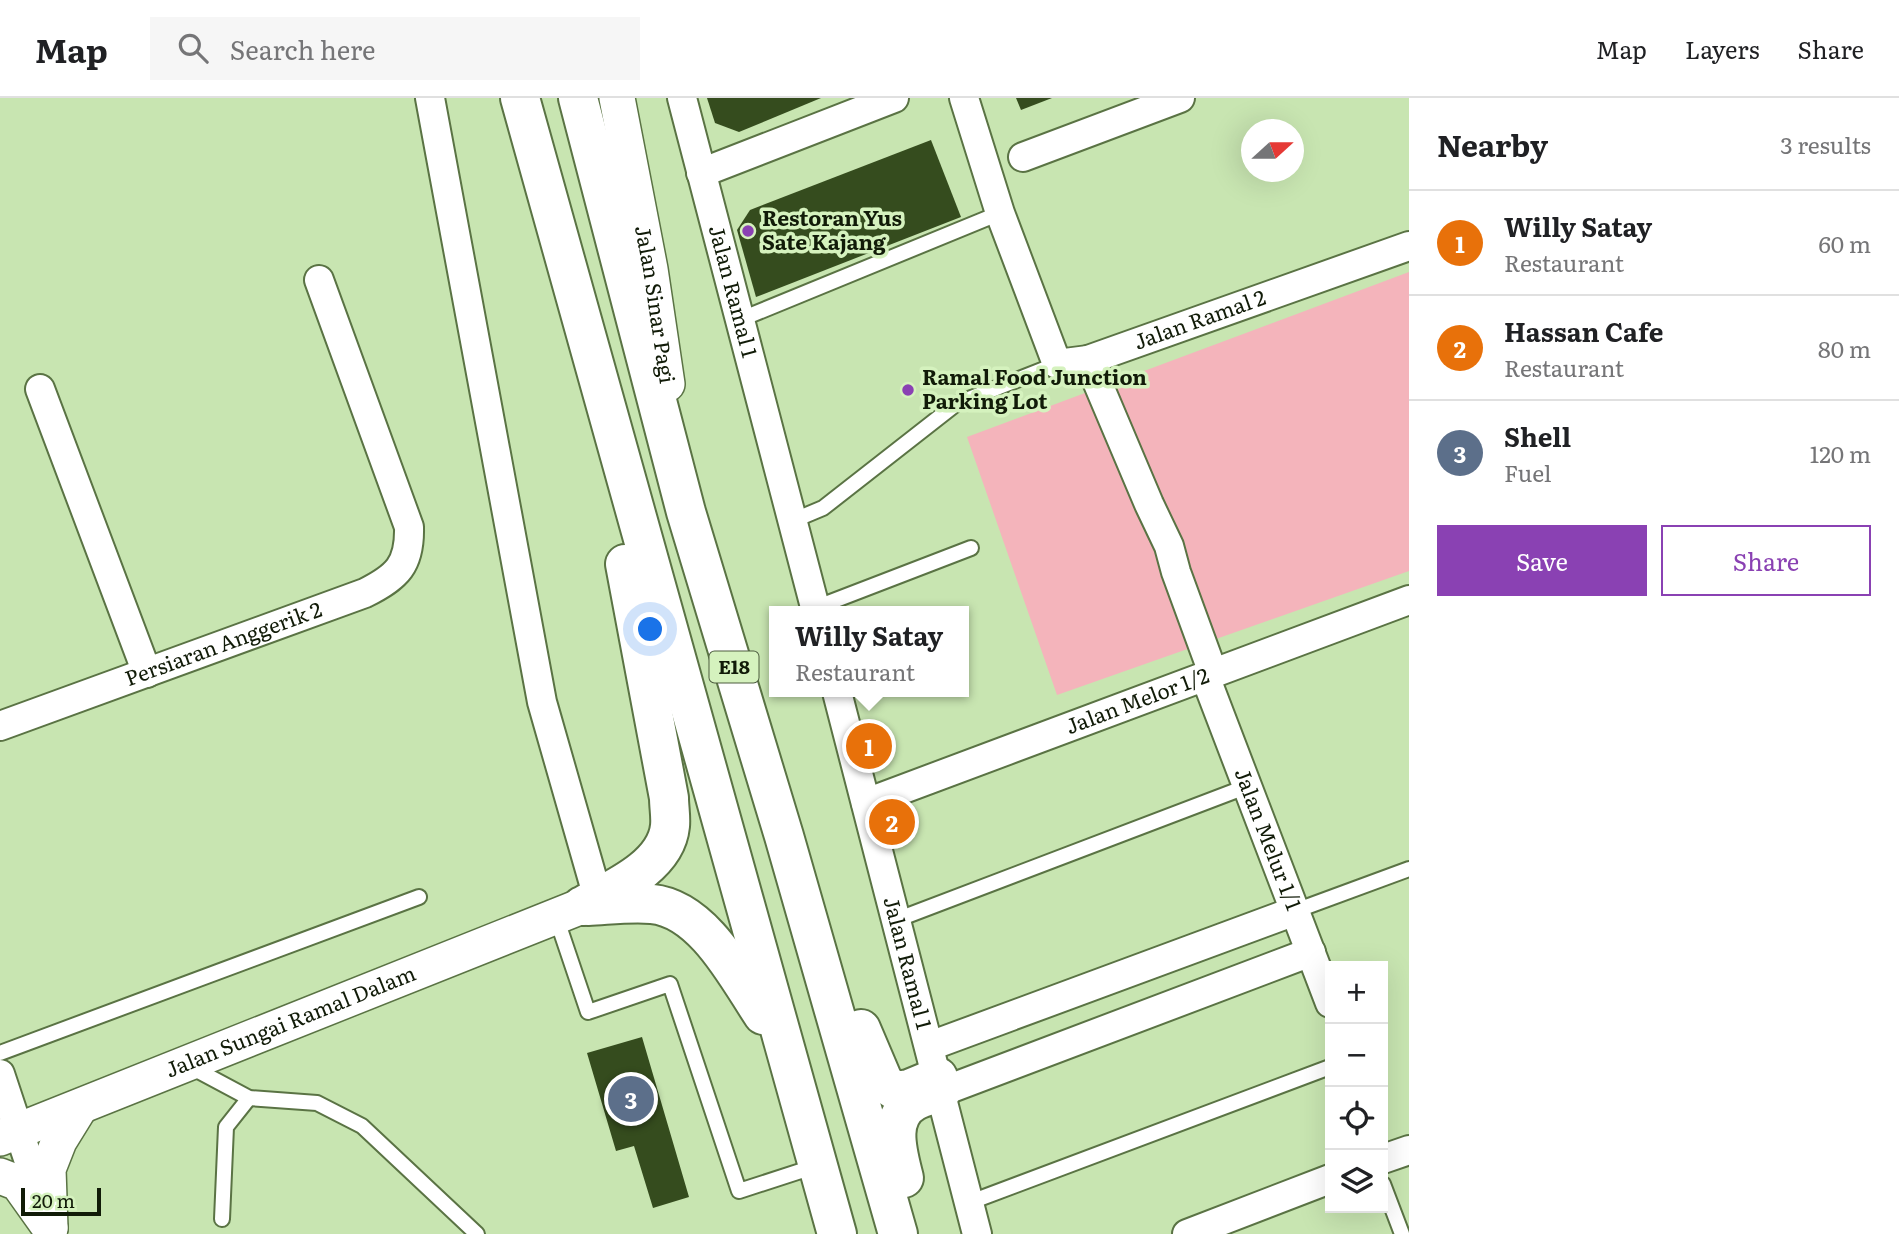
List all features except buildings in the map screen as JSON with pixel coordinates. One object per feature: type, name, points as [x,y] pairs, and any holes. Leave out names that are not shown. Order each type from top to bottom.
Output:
[{"type":"highway","name":"E18","points":[[520,98],[837,1234]]},
{"type":"highway","name":"E18","points":[[578,98],[686,513],[784,836],[898,1234]]},
{"type":"highway","points":[[578,312],[668,798],[670,828],[658,856],[636,875],[578,907]]},
{"type":"highway","points":[[784,836],[884,1083],[896,1091],[909,1088],[936,1072]]},
{"type":"highway","points":[[578,907],[654,904],[676,911],[692,922],[721,951],[782,1043]]},
{"type":"highway","points":[[915,1234],[898,1153],[896,1126],[902,1112],[936,1072]]},
{"type":"street","points":[[430,98],[578,907]]},
{"type":"street","name":"Jalan Sinar Pagi","points":[[617,98],[650,269],[686,513]]},
{"type":"street","name":"Jalan Ramal 1","points":[[682,98],[815,606]]},
{"type":"street","points":[[701,173],[894,98]]},
{"type":"street","points":[[964,98],[1000,213],[1056,364]]},
{"type":"street","points":[[1023,157],[1180,98]]},
{"type":"street","name":"Jalan Ramal 2","points":[[1056,364],[1088,360],[1409,246]]},
{"type":"street","name":"Persiaran Anggerik 2","points":[[0,726],[365,593],[385,583],[402,567],[410,548],[409,527],[319,279]]},
{"type":"street","name":"Jalan Melur 1/1","points":[[1088,360],[1149,504],[1170,546],[1209,675],[1325,990]]},
{"type":"street","points":[[40,389],[147,673]]},
{"type":"street","name":"Jalan Melor 1/2","points":[[866,803],[1409,600]]},
{"type":"street","name":"Jalan Ramal 1","points":[[838,697],[977,1234]]},
{"type":"street","name":"Jalan Sungai Ramal Dalam","points":[[10,1134],[578,907]]},
{"type":"street","points":[[936,1072],[1295,911]]},
{"type":"street","points":[[936,1072],[1311,952]]},
{"type":"street","points":[[0,1074],[10,1134],[51,1231]]},
{"type":"street","points":[[51,1231],[48,1169],[59,1141],[80,1107]]},
{"type":"street","points":[[0,1177],[18,1183],[51,1231]]},
{"type":"street","points":[[1186,1234],[1325,1181]]},
{"type":"lane","points":[[739,320],[1000,213]]},
{"type":"lane","points":[[792,521],[823,508],[956,404],[1056,364]]},
{"type":"lane","points":[[826,606],[971,548]]},
{"type":"lane","points":[[896,920],[1248,786]]},
{"type":"lane","points":[[1295,911],[1409,869]]},
{"type":"lane","points":[[0,1053],[419,897]]},
{"type":"lane","points":[[578,907],[588,1012],[670,984],[739,1191],[817,1165]]},
{"type":"lane","points":[[187,1064],[249,1098],[317,1103],[362,1126],[477,1234]]},
{"type":"lane","points":[[968,1203],[1325,1069]]},
{"type":"lane","points":[[222,1219],[226,1127],[249,1098]]},
{"type":"lane","points":[[1388,1197],[1402,1234]]},
{"type":"shaded area","points":[[1409,272],[1409,571],[1057,695],[967,437]]},
{"type":"place","name":"Restoran Yus Sate Kajang","points":[[748,231]]},
{"type":"place","name":"Ramal Food Junction Parking Lot","points":[[908,390]]},
{"type":"place","name":"Willy Satay","points":[[869,746]]},
{"type":"place","name":"Hassan Cafe","points":[[892,822]]},
{"type":"place","name":"Shell","points":[[631,1099]]}]
